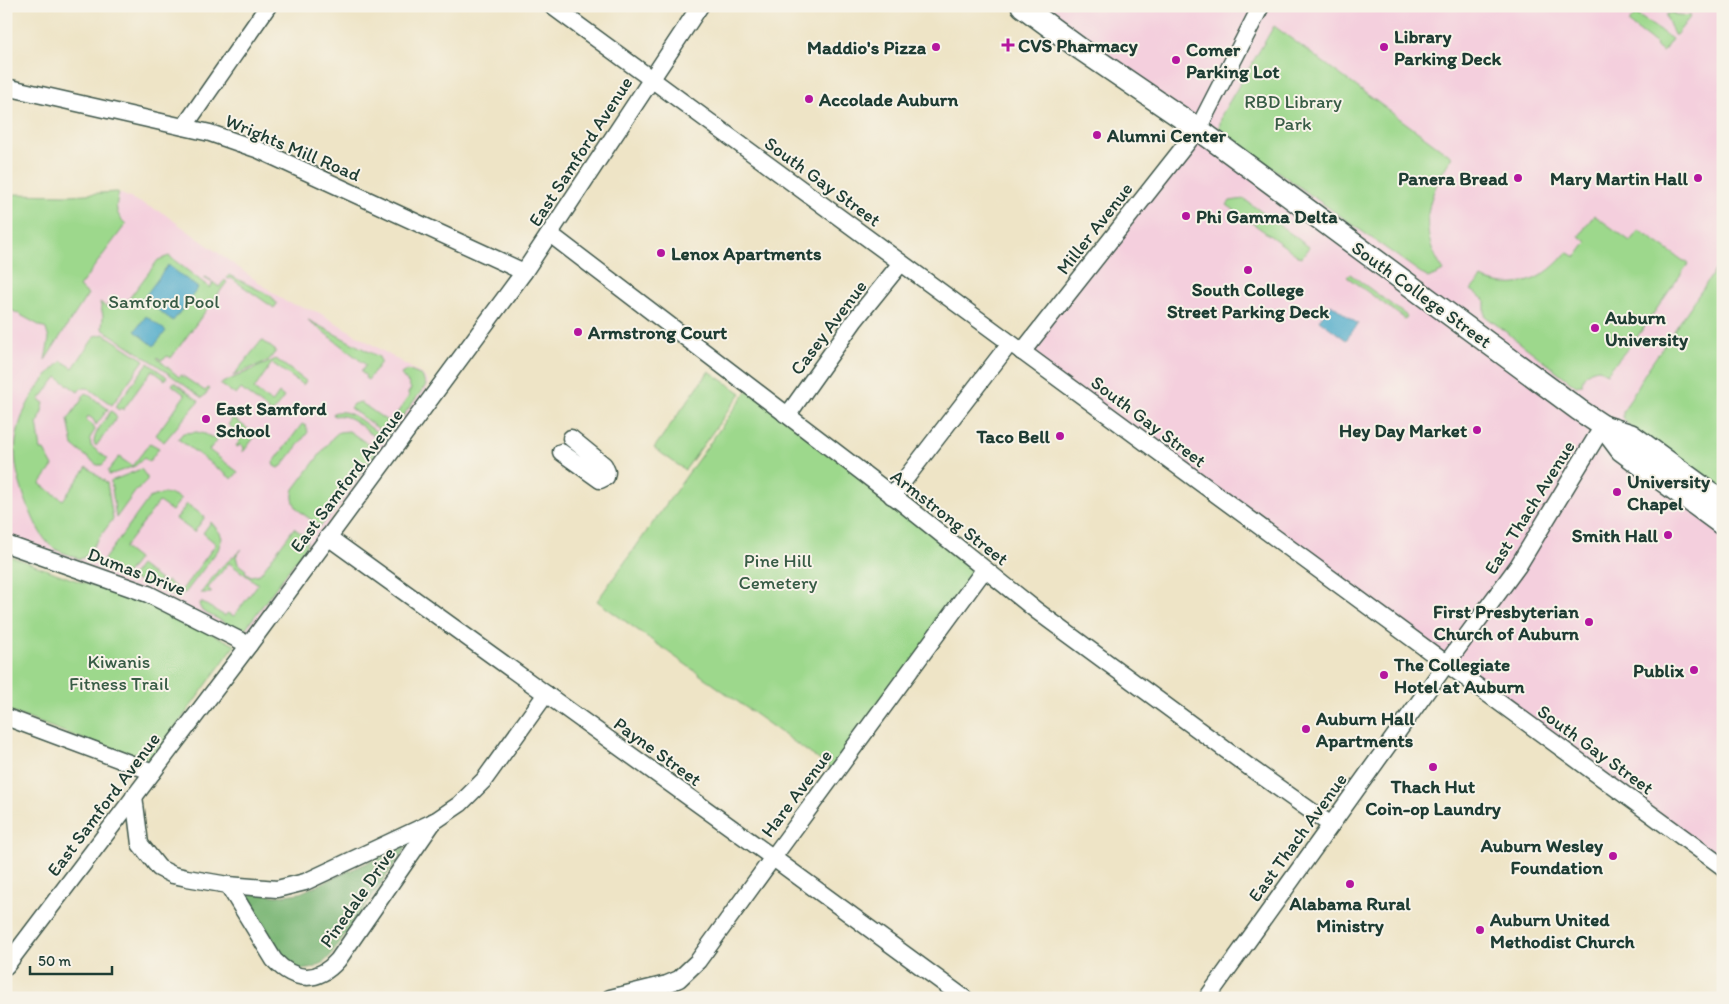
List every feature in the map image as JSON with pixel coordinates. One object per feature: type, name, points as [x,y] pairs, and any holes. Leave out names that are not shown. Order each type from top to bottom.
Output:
[{"type":"main road","name":"South College Street","points":[[1022,6],[1079,48],[1198,129],[1552,390],[1603,426],[1631,435],[1723,502]]},
{"type":"main road","name":"South College Street","points":[[1603,426],[1621,450],[1723,525]]},
{"type":"street","points":[[184,127],[268,6]]},
{"type":"street","name":"South Gay Street","points":[[552,6],[1723,867]]},
{"type":"street","name":"East Samford Avenue","points":[[6,966],[249,645],[524,272],[700,6]]},
{"type":"street","name":"Miller Avenue","points":[[892,496],[1198,129],[1261,6]]},
{"type":"street","name":"Wrights Mill Road","points":[[6,87],[210,133],[259,150],[524,272]]},
{"type":"street","name":"Armstrong Street","points":[[550,234],[892,496],[1037,611],[1256,773],[1331,825]]},
{"type":"street","name":"Casey Avenue","points":[[785,414],[792,409],[855,320],[901,263]]},
{"type":"street","name":"East Thach Avenue","points":[[1207,998],[1518,566],[1603,426]]},
{"type":"street","points":[[561,452],[600,480],[606,476],[607,472],[604,465],[571,438]]},
{"type":"street","name":"Payne Street","points":[[328,537],[964,998]]},
{"type":"street","name":"Dumas Drive","points":[[6,544],[148,594],[249,645]]},
{"type":"street","name":"Hare Avenue","points":[[610,998],[667,984],[679,979],[698,961],[772,857],[984,570]]},
{"type":"street","name":"Pinedale Drive","points":[[134,796],[140,844],[159,868],[187,878],[228,885],[277,889],[291,887],[435,821],[460,804],[477,787],[546,694]]},
{"type":"street","points":[[6,717],[153,772]]},
{"type":"street","name":"Pinedale Drive","points":[[228,885],[274,960],[283,970],[307,978],[319,976],[330,969],[338,960],[435,821]]},
{"type":"shaded area","points":[[1022,6],[1723,6],[1723,867],[1022,352],[1197,129]]},
{"type":"shaded area","name":"East Samford School","points":[[117,192],[163,213],[286,302],[318,312],[423,375],[428,382],[427,390],[244,638],[46,555],[6,534],[6,194],[70,195]]},
{"type":"green space","points":[[1636,14],[1672,39],[1663,52],[1655,46],[1656,44],[1628,23]]},
{"type":"green space","points":[[1667,14],[1691,16],[1674,35],[1666,16]]},
{"type":"green space","name":"RBD Library Park","points":[[1274,26],[1452,157],[1436,185],[1428,213],[1430,241],[1435,256],[1444,271],[1428,278],[1219,128],[1222,114]]},
{"type":"green space","points":[[119,193],[117,210],[126,224],[79,287],[88,294],[45,360],[49,339],[46,329],[6,307],[6,194],[70,195]]},
{"type":"green space","points":[[1244,199],[1309,247],[1301,258],[1227,205],[1230,201]]},
{"type":"green space","points":[[1594,215],[1630,241],[1639,230],[1688,264],[1635,340],[1607,373],[1599,369],[1592,371],[1585,376],[1582,385],[1576,386],[1485,316],[1485,300],[1471,290],[1481,278],[1506,284],[1518,284],[1529,281],[1549,270],[1567,252],[1576,257],[1587,242],[1579,236]]},
{"type":"green space","name":"Samford Pool","points":[[169,256],[210,288],[213,283],[204,278],[206,277],[219,287],[225,280],[227,282],[171,358],[168,356],[161,360],[157,358],[179,377],[181,375],[205,391],[208,388],[210,389],[202,398],[153,362],[102,329],[103,316],[100,302],[106,307],[114,296],[125,304],[158,260]]},
{"type":"green space","points":[[1723,259],[1723,495],[1627,424],[1623,417],[1623,412],[1645,373]]},
{"type":"green space","points":[[1350,274],[1407,316],[1405,319],[1347,277]]},
{"type":"green space","points":[[229,275],[271,296],[277,304],[274,308],[231,278],[227,278]]},
{"type":"green space","points":[[308,320],[379,357],[381,362],[368,380],[361,372],[366,365]]},
{"type":"green space","points":[[104,334],[144,360],[112,405],[88,388],[81,388],[78,392],[57,377],[39,400],[44,403],[39,422],[37,422],[41,450],[44,450],[53,466],[40,484],[63,500],[87,467],[107,483],[113,519],[85,557],[80,559],[55,549],[40,532],[23,494],[16,464],[15,449],[17,435],[26,407],[42,382],[62,361],[73,368],[95,336]]},
{"type":"green space","points":[[262,340],[276,351],[269,360],[233,376]]},
{"type":"green space","points":[[276,359],[306,381],[303,385],[272,363],[254,389],[272,403],[279,393],[284,397],[272,413],[241,389],[236,395],[220,384]]},
{"type":"green space","points":[[148,363],[167,377],[165,380],[152,370],[123,410],[121,408],[119,410],[115,407]]},
{"type":"green space","points":[[408,370],[422,376],[426,385],[385,440],[379,439],[349,418],[334,416],[333,413],[339,412],[351,414],[377,432],[379,429],[350,408],[353,404],[360,402],[390,423],[409,396],[408,393],[411,389],[401,374]]},
{"type":"green space","points":[[709,371],[741,393],[685,470],[654,448]]},
{"type":"green space","points":[[174,382],[199,401],[164,442],[156,435],[185,395],[172,385]]},
{"type":"green space","name":"Pine Hill Cemetery","points":[[750,387],[984,570],[836,772],[597,601]]},
{"type":"green space","points":[[86,393],[108,409],[96,425],[93,419],[88,416],[86,420],[92,424],[95,430],[90,438],[91,446],[108,459],[102,465],[97,465],[73,446],[68,419]]},
{"type":"green space","points":[[111,411],[117,418],[96,446],[94,444],[95,436]]},
{"type":"green space","points":[[233,418],[256,435],[244,451],[242,451],[244,447],[240,444],[238,447],[236,446],[243,436],[228,425]]},
{"type":"green space","points":[[302,424],[306,426],[308,432],[282,466],[278,468],[274,466],[273,463]]},
{"type":"green space","points":[[349,431],[378,451],[321,526],[296,507],[293,496],[294,489],[333,437],[339,432]]},
{"type":"green space","points":[[197,432],[217,440],[209,450],[238,472],[232,479],[178,439],[183,433]]},
{"type":"green space","points":[[150,443],[159,448],[149,462],[144,458],[135,466],[109,475],[108,471],[119,457],[132,466]]},
{"type":"green space","points":[[141,469],[147,480],[135,492],[116,518],[111,481]]},
{"type":"green space","points":[[164,493],[181,499],[172,511],[159,502],[124,548],[138,559],[125,576],[105,570],[103,562],[105,558],[149,498]]},
{"type":"green space","points":[[187,504],[205,517],[194,532],[176,519]]},
{"type":"green space","points":[[211,522],[222,538],[218,550],[186,592],[175,597],[160,589],[167,581],[181,591],[216,544],[203,533]]},
{"type":"green space","points":[[294,528],[306,538],[306,547],[243,632],[202,611],[199,605],[201,602],[225,616],[227,613],[234,616],[258,584],[229,563],[208,588],[212,592],[201,593],[219,569],[242,549],[236,556],[238,564],[251,576],[260,574]]},
{"type":"green space","name":"Kiwanis Fitness Trail","points":[[7,555],[72,579],[147,602],[235,645],[149,764],[6,710]]},
{"type":"green space","points":[[140,565],[160,580],[155,587],[130,578]]},
{"type":"green space","points":[[409,844],[331,955],[318,966],[312,968],[296,968],[284,961],[269,943],[236,889],[277,896],[300,893]]},
{"type":"water","points":[[168,265],[198,288],[173,321],[143,299]]},
{"type":"water","points":[[1331,304],[1358,324],[1346,340],[1319,320]]},
{"type":"water","points":[[146,316],[166,331],[154,346],[135,331]]},
{"type":"place","name":"CVS Pharmacy","points":[[1008,45]]},
{"type":"place","name":"Maddio's Pizza","points":[[936,47]]},
{"type":"place","name":"Library Parking Deck","points":[[1384,47]]},
{"type":"place","name":"Comer Parking Lot","points":[[1176,60]]},
{"type":"place","name":"Accolade Auburn","points":[[809,99]]},
{"type":"place","name":"Alumni Center","points":[[1097,135]]},
{"type":"place","name":"Panera Bread","points":[[1518,178]]},
{"type":"place","name":"Mary Martin Hall","points":[[1698,178]]},
{"type":"place","name":"Phi Gamma Delta","points":[[1186,216]]},
{"type":"place","name":"Lenox Apartments","points":[[661,253]]},
{"type":"place","name":"South College Street Parking Deck","points":[[1248,270]]},
{"type":"place","name":"Auburn University","points":[[1595,328]]},
{"type":"place","name":"Armstrong Court","points":[[578,332]]},
{"type":"place","name":"East Samford School","points":[[206,419]]},
{"type":"place","name":"Hey Day Market","points":[[1477,430]]},
{"type":"place","name":"Taco Bell","points":[[1060,436]]},
{"type":"place","name":"University Chapel","points":[[1617,492]]},
{"type":"place","name":"Smith Hall","points":[[1668,535]]},
{"type":"place","name":"First Presbyterian Church of Auburn","points":[[1589,622]]},
{"type":"place","name":"Publix","points":[[1694,670]]},
{"type":"place","name":"The Collegiate Hotel at Auburn","points":[[1384,675]]},
{"type":"place","name":"Auburn Hall Apartments","points":[[1306,729]]},
{"type":"place","name":"Thach Hut Coin-op Laundry","points":[[1433,767]]},
{"type":"place","name":"Auburn Wesley Foundation","points":[[1613,856]]},
{"type":"place","name":"Alabama Rural Ministry","points":[[1350,884]]},
{"type":"place","name":"Auburn United Methodist Church","points":[[1480,930]]}]
